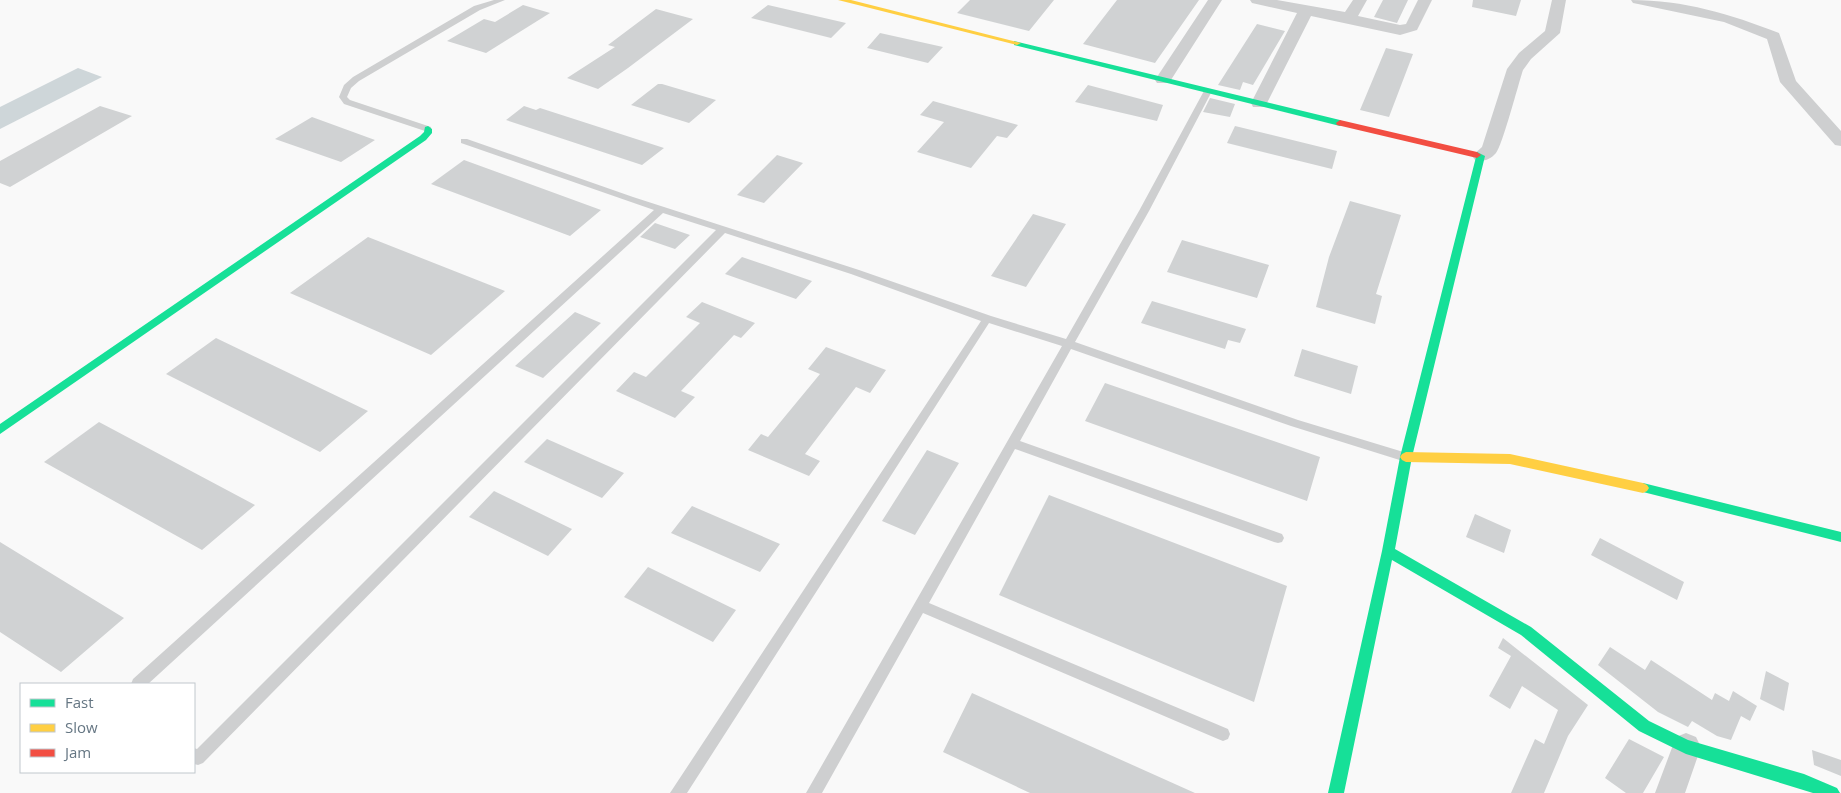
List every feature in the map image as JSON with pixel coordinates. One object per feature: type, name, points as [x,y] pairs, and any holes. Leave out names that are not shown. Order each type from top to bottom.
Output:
[{"type":"street","points":[[842,0],[1208,91],[1481,156]]},
{"type":"street","points":[[1163,80],[1214,0]]},
{"type":"street","points":[[1257,0],[1283,3],[1308,11],[1400,30],[1412,27],[1425,0]]},
{"type":"street","points":[[1341,17],[1348,17],[1352,14],[1360,0]]},
{"type":"street","points":[[1338,792],[1406,457],[1481,156],[1490,150],[1514,69],[1525,56],[1552,33],[1560,0]]},
{"type":"street","points":[[1638,0],[1728,18],[1774,36],[1788,82],[1841,141]]},
{"type":"street","points":[[1260,103],[1298,20],[1308,11]]},
{"type":"street","points":[[0,430],[241,262],[424,138],[428,133],[428,128]]},
{"type":"street","points":[[1406,457],[1510,459],[1621,482],[1841,537]]},
{"type":"street","points":[[1388,551],[1526,631],[1644,726],[1686,747],[1804,782],[1832,793]]},
{"type":"street","points":[[1670,793],[1686,747]]},
{"type":"lane","points":[[478,8],[484,0]]},
{"type":"lane","points":[[428,128],[347,102],[342,97],[347,87],[356,80],[478,8],[501,0]]},
{"type":"lane","points":[[814,793],[1144,211],[1208,91]]},
{"type":"lane","points":[[464,141],[661,209],[856,272],[987,319],[1068,344],[1295,423],[1406,457]]},
{"type":"lane","points":[[139,683],[661,209]]},
{"type":"lane","points":[[195,756],[198,758],[723,229]]},
{"type":"lane","points":[[678,793],[987,319]]},
{"type":"lane","points":[[1012,443],[1278,538]]},
{"type":"lane","points":[[920,605],[1223,734]]},
{"type":"shaded area","points":[[78,68],[102,77],[0,129],[0,107]]},
{"type":"building","points":[[970,0],[1054,0],[1029,31],[957,13]]},
{"type":"building","points":[[1117,0],[1199,0],[1155,63],[1083,44]]},
{"type":"building","points":[[1383,0],[1408,0],[1397,23],[1374,17]]},
{"type":"building","points":[[1473,0],[1521,0],[1516,16],[1472,7]]},
{"type":"building","points":[[523,5],[550,13],[486,53],[447,41],[484,19],[495,22]]},
{"type":"building","points":[[768,5],[846,23],[831,38],[751,18]]},
{"type":"building","points":[[656,9],[693,19],[598,89],[567,78],[615,47],[608,45]]},
{"type":"building","points":[[1257,24],[1285,31],[1253,85],[1243,82],[1240,90],[1218,85]]},
{"type":"building","points":[[880,33],[943,47],[928,63],[867,48]]},
{"type":"building","points":[[1386,48],[1413,54],[1389,117],[1360,110]]},
{"type":"building","points":[[658,84],[716,100],[689,123],[631,105]]},
{"type":"building","points":[[1088,85],[1163,105],[1157,121],[1075,102]]},
{"type":"building","points":[[1210,98],[1235,104],[1230,117],[1203,112]]},
{"type":"building","points":[[933,101],[1018,125],[1007,138],[997,136],[971,168],[917,152],[944,122],[920,115]]},
{"type":"building","points":[[100,106],[132,116],[10,187],[0,183],[0,161]]},
{"type":"building","points":[[524,106],[536,110],[540,108],[664,148],[642,165],[506,120]]},
{"type":"building","points":[[312,117],[375,140],[341,162],[275,139]]},
{"type":"building","points":[[1235,126],[1337,151],[1332,169],[1227,143]]},
{"type":"building","points":[[777,155],[803,163],[764,203],[737,195]]},
{"type":"building","points":[[464,160],[601,210],[570,236],[431,184]]},
{"type":"building","points":[[1350,201],[1401,215],[1376,294],[1382,296],[1375,324],[1316,307],[1329,257]]},
{"type":"building","points":[[1033,214],[1066,224],[1026,287],[991,276]]},
{"type":"building","points":[[655,223],[690,235],[675,249],[640,237]]},
{"type":"building","points":[[368,237],[505,291],[431,355],[290,293]]},
{"type":"building","points":[[1182,240],[1269,265],[1257,298],[1167,272]]},
{"type":"building","points":[[742,257],[812,281],[796,299],[725,274]]},
{"type":"building","points":[[1152,301],[1246,329],[1240,343],[1228,340],[1225,349],[1141,323]]},
{"type":"building","points":[[702,302],[755,323],[741,338],[734,335],[681,391],[695,397],[675,418],[616,391],[634,372],[646,377],[700,323],[686,317]]},
{"type":"building","points":[[575,312],[601,323],[543,378],[515,366]]},
{"type":"building","points":[[216,338],[368,411],[320,452],[166,374]]},
{"type":"building","points":[[826,347],[886,370],[870,393],[856,387],[805,454],[820,461],[809,476],[748,450],[761,434],[768,437],[820,374],[808,369]]},
{"type":"building","points":[[1302,349],[1358,366],[1351,394],[1294,376]]},
{"type":"building","points":[[1105,383],[1320,457],[1307,501],[1085,421]]},
{"type":"building","points":[[99,422],[255,505],[202,550],[44,462]]},
{"type":"building","points":[[547,439],[624,473],[602,498],[524,462]]},
{"type":"building","points":[[927,450],[959,463],[915,535],[882,521]]},
{"type":"building","points":[[494,491],[572,529],[548,556],[469,517]]},
{"type":"building","points":[[1049,495],[1287,586],[1254,702],[999,595]]},
{"type":"building","points":[[692,506],[780,544],[760,572],[671,533]]},
{"type":"building","points":[[1475,514],[1511,530],[1504,553],[1466,537]]},
{"type":"building","points":[[1600,538],[1684,582],[1677,600],[1591,555]]},
{"type":"building","points":[[0,542],[124,618],[61,672],[0,632]]},
{"type":"building","points":[[648,567],[736,610],[713,642],[624,597]]},
{"type":"building","points":[[1503,638],[1588,705],[1568,736],[1544,793],[1511,793],[1535,739],[1544,744],[1558,710],[1522,686],[1510,709],[1489,696],[1511,656],[1498,648]]},
{"type":"building","points":[[1610,647],[1645,670],[1651,660],[1712,700],[1715,693],[1729,701],[1733,691],[1757,706],[1750,721],[1741,716],[1731,740],[1717,736],[1692,721],[1688,727],[1658,712],[1598,665]]},
{"type":"building","points":[[1766,671],[1789,683],[1784,711],[1760,699]]},
{"type":"building","points":[[972,693],[1195,793],[1030,793],[943,752]]},
{"type":"building","points":[[1629,739],[1664,757],[1643,793],[1626,793],[1605,778]]},
{"type":"building","points":[[1812,750],[1841,760],[1841,776],[1814,765]]},
{"type":"traffic: fast","points":[[1017,43],[1340,123]]},
{"type":"traffic: fast","points":[[0,430],[423,138],[428,133],[428,129]]},
{"type":"traffic: fast","points":[[1336,793],[1388,551],[1406,457],[1481,156],[1477,155]]},
{"type":"traffic: fast","points":[[1643,488],[1841,537]]},
{"type":"traffic: fast","points":[[1388,551],[1526,631],[1644,726],[1686,747],[1804,782],[1832,793]]},
{"type":"traffic: slow","points":[[842,0],[1017,43]]},
{"type":"traffic: slow","points":[[1406,457],[1510,459],[1643,488]]},
{"type":"traffic: jam","points":[[1340,123],[1477,155]]}]
